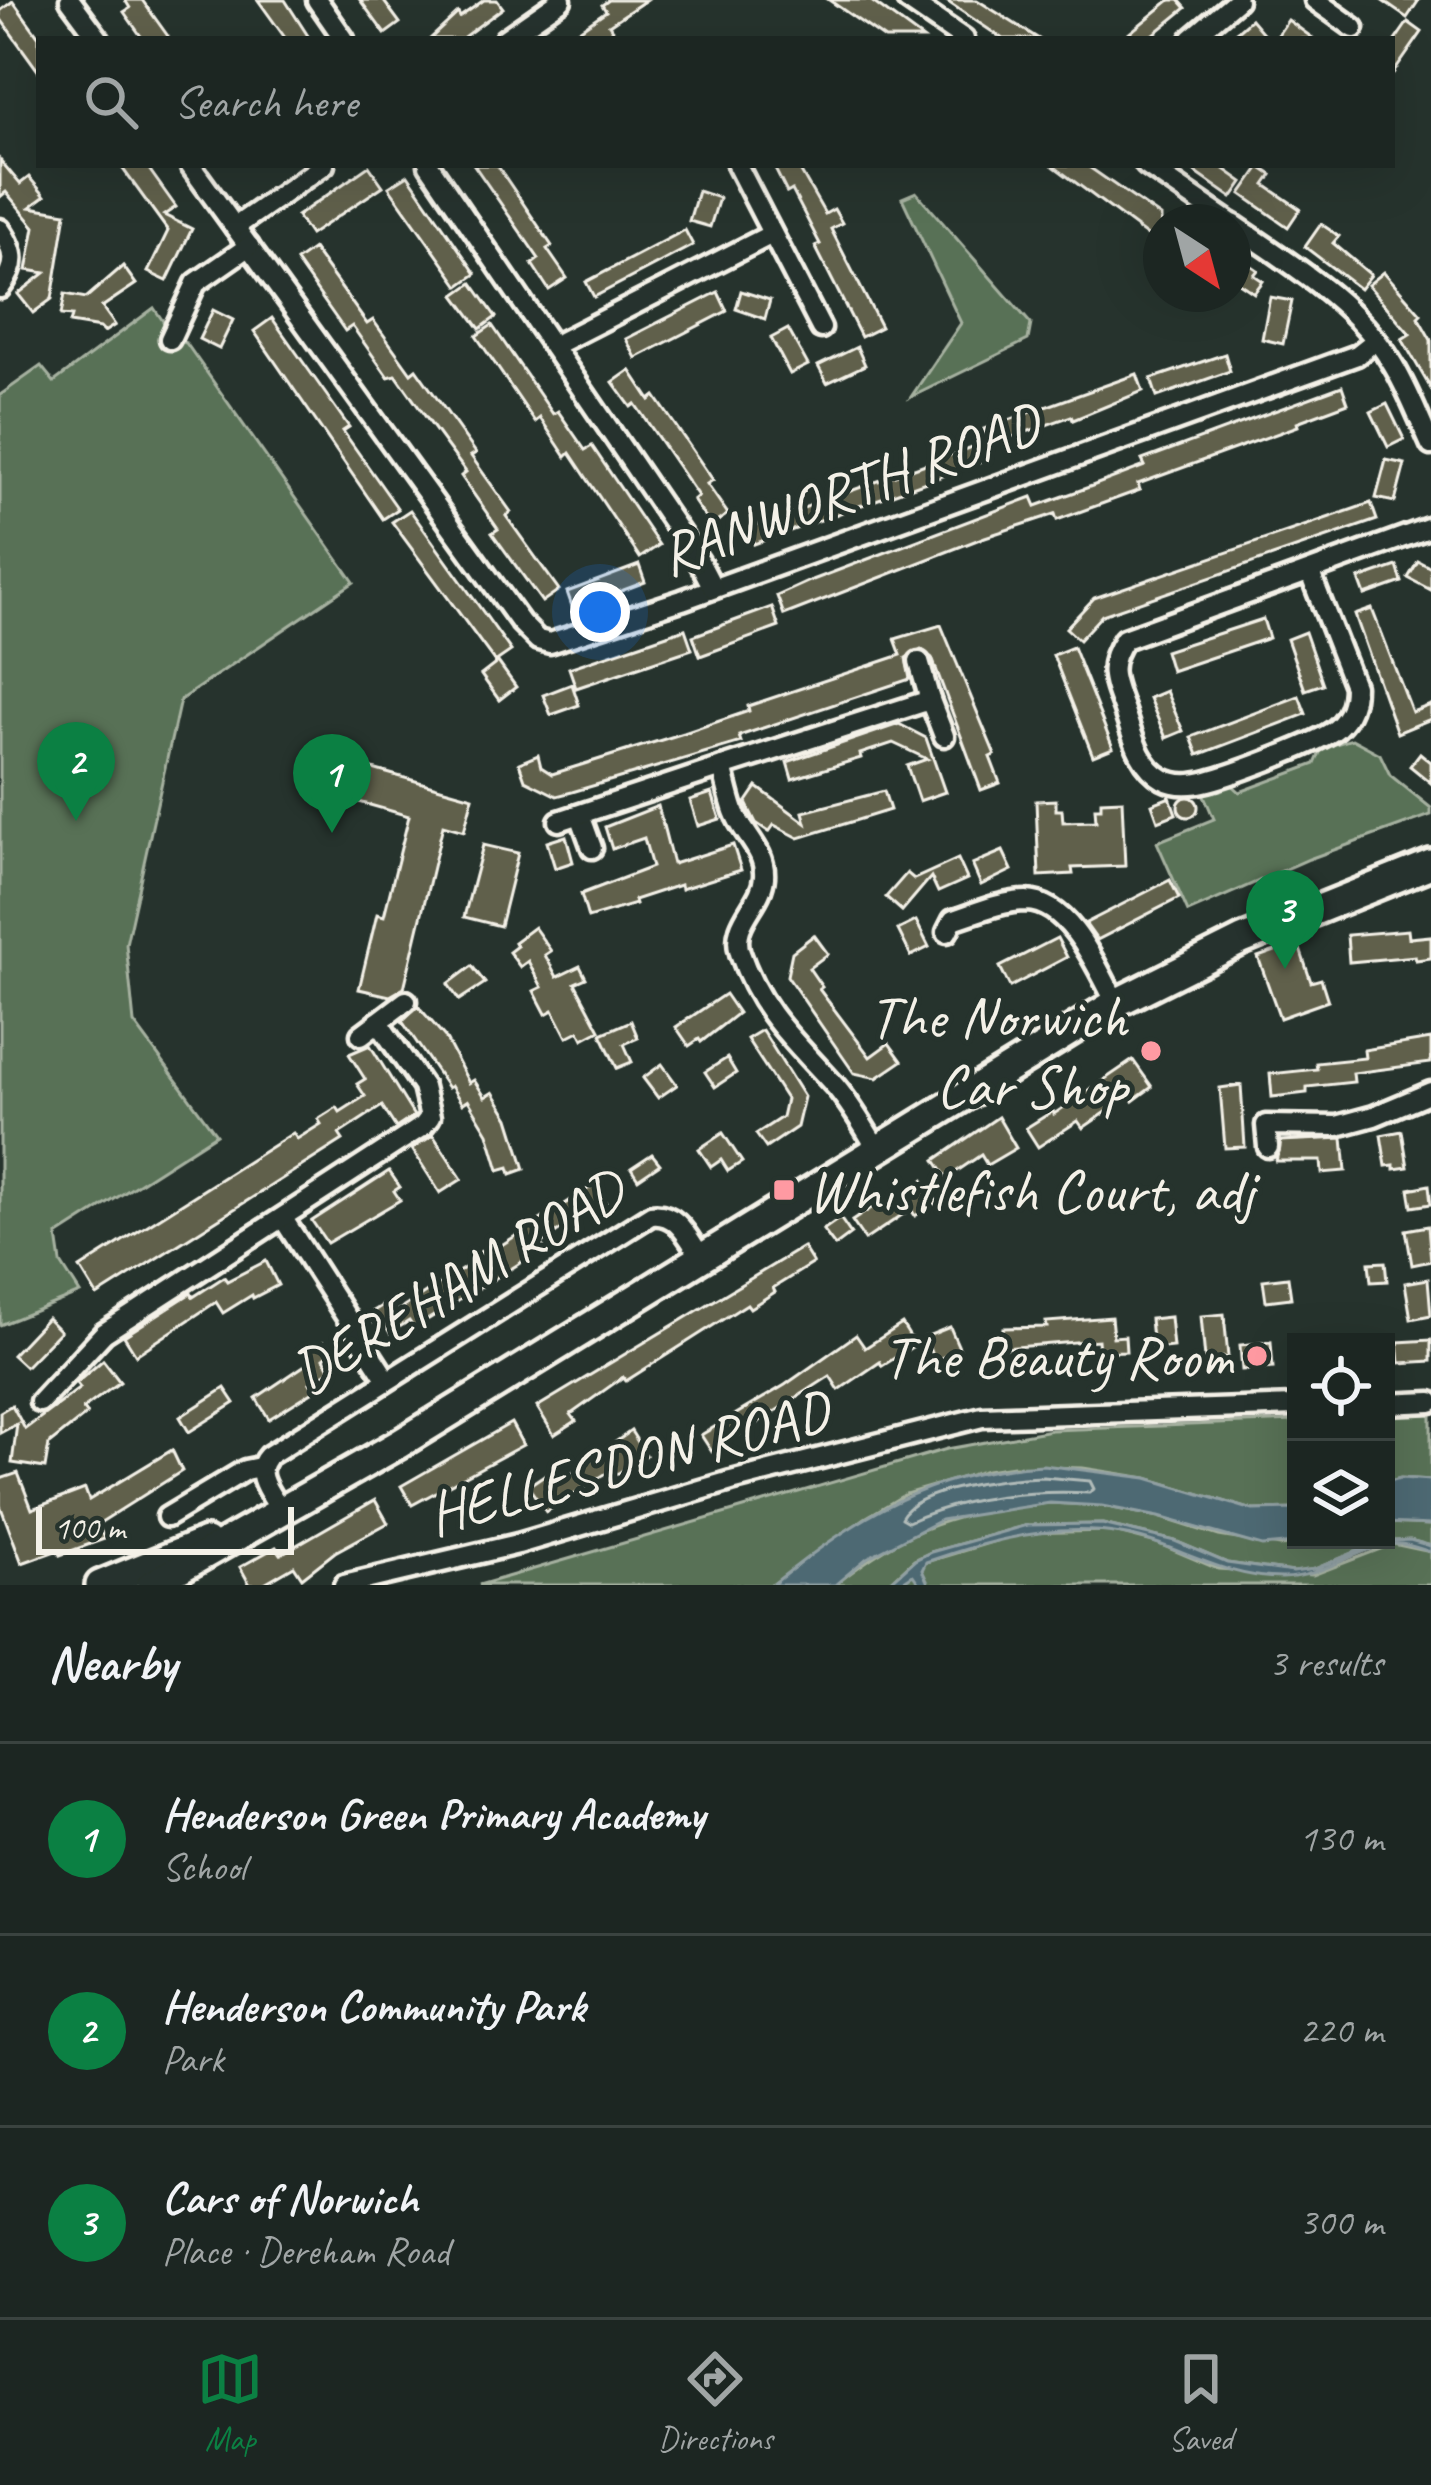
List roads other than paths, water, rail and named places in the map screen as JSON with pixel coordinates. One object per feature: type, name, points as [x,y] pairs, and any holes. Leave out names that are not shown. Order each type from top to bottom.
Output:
[{"type":"highway","name":"DEREHAM ROAD","points":[[151,1585],[271,1518],[1116,1004],[1255,934],[1431,864]]},
{"type":"highway","name":"DEREHAM ROAD","points":[[100,1585],[179,1550],[271,1518]]},
{"type":"street","points":[[70,0],[97,36]]},
{"type":"street","points":[[317,0],[342,36]]},
{"type":"street","points":[[509,36],[560,0]]},
{"type":"street","points":[[907,0],[960,36]]},
{"type":"street","points":[[1195,36],[1237,0]]},
{"type":"street","points":[[1315,0],[1354,28]]},
{"type":"street","points":[[170,338],[196,283],[249,246],[192,168]]},
{"type":"street","points":[[235,227],[320,168]]},
{"type":"street","points":[[431,168],[699,561],[713,589]]},
{"type":"street","points":[[738,168],[821,328]]},
{"type":"street","points":[[1150,168],[1203,204]]},
{"type":"street","points":[[0,229],[14,255],[11,273],[0,288]]},
{"type":"street","points":[[553,346],[772,234]]},
{"type":"street","points":[[1251,237],[1329,294],[1376,340],[1392,362],[1431,445]]},
{"type":"street","name":"RANWORTH ROAD","points":[[249,246],[521,623],[538,640],[550,644],[1357,355],[1376,340]]},
{"type":"street","points":[[1310,573],[1354,686],[1354,705],[1341,724],[1311,741],[1208,781],[1167,782],[1150,771],[1110,672],[1113,655],[1124,639],[1431,527]]},
{"type":"street","points":[[919,662],[944,736]]},
{"type":"street","points":[[560,821],[930,700]]},
{"type":"street","points":[[722,766],[735,815],[757,849],[765,874],[742,922],[737,938],[740,953],[776,1024],[837,1089],[877,1148]]},
{"type":"street","points":[[580,814],[592,848]]},
{"type":"street","points":[[947,922],[1011,903],[1045,905],[1074,933],[1116,1004]]},
{"type":"street","points":[[361,1036],[406,1001]]},
{"type":"street","points":[[40,1402],[99,1337],[284,1220],[430,1117],[423,1087],[378,1022]]},
{"type":"street","points":[[1268,1147],[1265,1117],[1337,1126],[1431,1092]]},
{"type":"street","name":"DEREHAM ROAD","points":[[166,1517],[245,1470],[260,1467],[268,1456],[651,1215],[667,1215],[677,1223],[700,1257]]},
{"type":"street","points":[[284,1220],[387,1380]]},
{"type":"street","points":[[1395,1404],[1431,1402]]},
{"type":"street","name":"HELLESDON ROAD","points":[[344,1585],[518,1544],[730,1481],[982,1417],[1287,1406]]},
{"type":"street","name":"DEREHAM ROAD","points":[[260,1467],[271,1518]]},
{"type":"water","points":[[1043,1465],[1147,1478],[1253,1510],[1287,1509],[1287,1544],[1262,1546],[1159,1517],[1102,1506],[1050,1503],[941,1520],[867,1558],[835,1585],[772,1585],[835,1538],[897,1501],[930,1487],[1002,1469]]},
{"type":"water","points":[[1395,1479],[1431,1480],[1431,1525],[1395,1523]]},
{"type":"water","points":[[1102,1524],[1175,1541],[1227,1563],[1293,1572],[1373,1549],[1312,1573],[1282,1578],[1219,1567],[1130,1536],[1101,1531],[1041,1533],[926,1562],[922,1570],[929,1585],[920,1585],[913,1575],[898,1585],[887,1585],[931,1552],[1027,1525]]},
{"type":"water","points":[[1410,1540],[1431,1546],[1431,1552],[1409,1545],[1396,1544]]},
{"type":"place","name":"Henderson Community Park","points":[[76,821]]},
{"type":"place","name":"Henderson Green Primary Academy","points":[[332,833]]},
{"type":"place","name":"Cars of Norwich","points":[[1285,969]]},
{"type":"place","name":"The Norwich Car Shop","points":[[1151,1051]]},
{"type":"place","name":"Whistlefish Court, adj","points":[[784,1190]]},
{"type":"place","name":"The Beauty Room","points":[[1257,1356]]}]
